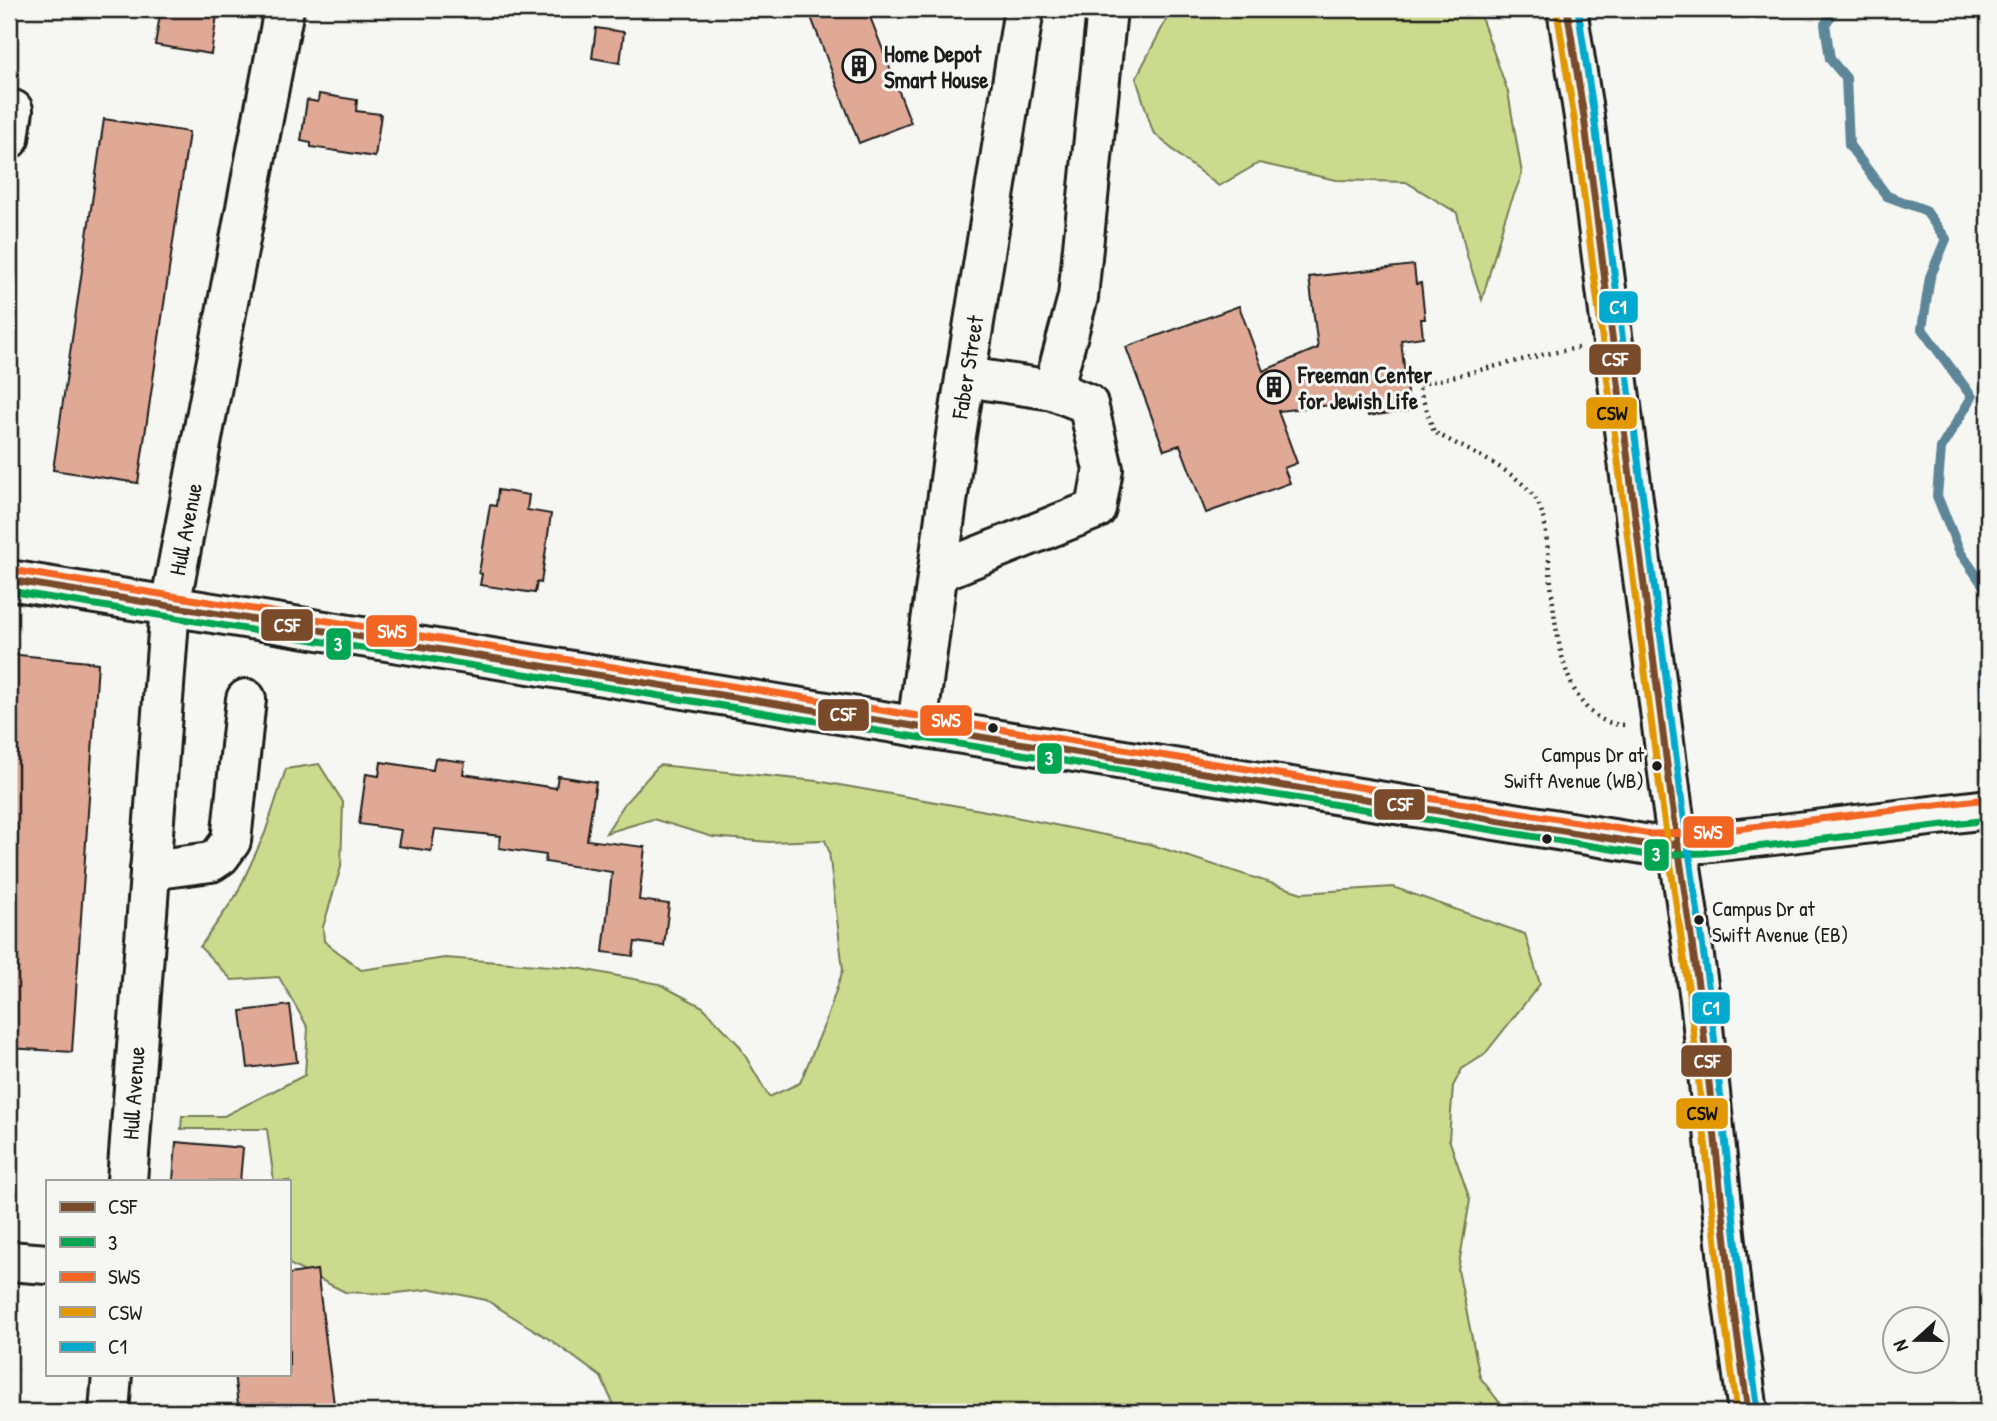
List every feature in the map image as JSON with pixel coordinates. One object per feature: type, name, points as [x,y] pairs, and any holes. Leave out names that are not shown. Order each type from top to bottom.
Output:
[{"type":"street","name":"Hull Avenue","points":[[127,1180],[170,606],[284,9]]},
{"type":"street","name":"Faber Street","points":[[917,727],[966,377],[1024,9]]},
{"type":"street","points":[[1053,390],[1078,297],[1107,9]]},
{"type":"street","points":[[1567,9],[1584,117],[1700,999],[1731,1290],[1748,1412]]},
{"type":"street","points":[[937,572],[1096,509],[1103,469],[1088,404],[1053,390],[966,377]]},
{"type":"street","points":[[9,580],[1650,845],[1782,834],[1988,809]]},
{"type":"street","points":[[150,870],[211,862],[220,856],[231,841],[246,699]]},
{"type":"street","points":[[9,1261],[46,1264]]},
{"type":"street","points":[[109,1412],[112,1376]]},
{"type":"path","points":[[1585,347],[1418,385],[1434,432],[1517,479],[1537,501],[1542,512],[1547,540],[1561,652],[1575,692],[1582,704],[1605,721],[1634,725]]},
{"type":"green space","points":[[1172,9],[1478,9],[1508,92],[1522,174],[1505,218],[1482,300],[1467,256],[1457,213],[1406,182],[1336,180],[1259,163],[1219,186],[1153,132],[1136,78]]},
{"type":"green space","points":[[319,764],[343,802],[341,867],[323,927],[324,941],[361,970],[445,958],[577,968],[659,984],[703,1007],[739,1045],[769,1097],[800,1083],[843,970],[829,851],[825,840],[769,842],[713,837],[653,819],[606,833],[625,803],[659,765],[817,781],[981,810],[1149,844],[1302,893],[1393,887],[1525,934],[1540,984],[1484,1055],[1462,1069],[1453,1086],[1449,1139],[1470,1200],[1458,1270],[1480,1377],[1503,1407],[1555,1412],[617,1412],[601,1377],[552,1341],[486,1300],[433,1289],[388,1294],[345,1292],[290,1264],[290,1180],[274,1180],[267,1129],[181,1129],[182,1116],[224,1116],[305,1075],[308,1028],[279,977],[232,980],[200,947],[237,894],[265,833],[286,769]]},
{"type":"building","points":[[161,9],[218,9],[211,54],[155,45]]},
{"type":"building","name":"Home Depot Smart House","points":[[808,9],[867,9],[911,123],[859,143]]},
{"type":"building","points":[[596,28],[624,32],[620,63],[592,58]]},
{"type":"building","points":[[319,94],[357,100],[356,111],[381,114],[375,157],[311,147],[311,143],[301,141],[307,100],[318,102]]},
{"type":"building","points":[[104,119],[189,132],[138,483],[53,470]]},
{"type":"building","name":"Freeman Center for Jewish Life","points":[[1414,265],[1416,284],[1421,283],[1425,319],[1421,319],[1423,337],[1401,340],[1409,411],[1368,416],[1366,401],[1278,411],[1297,463],[1284,468],[1290,483],[1206,513],[1180,445],[1164,450],[1126,347],[1239,306],[1263,371],[1318,348],[1309,277]]},
{"type":"building","points":[[498,490],[529,495],[527,510],[551,514],[541,583],[537,582],[535,593],[480,585],[482,574],[479,573],[490,505],[496,506]]},
{"type":"building","points":[[9,654],[98,663],[72,1052],[9,1048],[13,991],[9,991]]},
{"type":"building","points":[[435,758],[465,762],[463,774],[556,788],[558,776],[596,782],[587,840],[645,847],[639,900],[669,904],[664,946],[635,942],[633,956],[603,952],[612,872],[545,862],[546,855],[499,848],[501,836],[435,829],[431,851],[398,846],[401,830],[359,824],[366,774],[379,776],[381,762],[433,770]]},
{"type":"building","points":[[290,1005],[297,1062],[248,1068],[241,1011]]},
{"type":"building","points":[[176,1142],[243,1148],[240,1180],[173,1180]]},
{"type":"building","points":[[317,1270],[335,1412],[239,1412],[234,1376],[290,1376],[290,1274]]},
{"type":"waterway","points":[[1836,9],[1825,24],[1830,59],[1846,78],[1849,145],[1887,196],[1925,210],[1946,239],[1930,277],[1922,329],[1972,397],[1941,448],[1937,496],[1960,552],[1988,592]]},
{"type":"waterway","points":[[1986,778],[1983,673],[1988,606]]},
{"type":"transit line","name":"CSF","points":[[1567,9],[1584,117],[1672,804],[1700,999],[1731,1289],[1748,1412]]},
{"type":"transit line","name":"C1","points":[[1578,9],[1710,998],[1741,1288],[1758,1411]]},
{"type":"transit line","name":"CSW","points":[[1557,11],[1574,118],[1662,805],[1690,1000],[1737,1412]]},
{"type":"transit line","name":"SWS","points":[[11,570],[1651,834],[1702,833],[1987,799]]},
{"type":"transit line","name":"CSF","points":[[9,580],[1650,845],[1678,844]]},
{"type":"transit line","name":"3","points":[[9,591],[1648,855],[1704,853],[1988,820]]},
{"type":"place","name":"Home Depot Smart House","points":[[859,66]]},
{"type":"place","name":"Freeman Center for Jewish Life","points":[[1274,387]]},
{"type":"place","name":"Campus Dr at Swift Avenue (WB)","points":[[1657,766]]},
{"type":"place","name":"Campus Dr at Swift Avenue (EB)","points":[[1699,920]]}]
